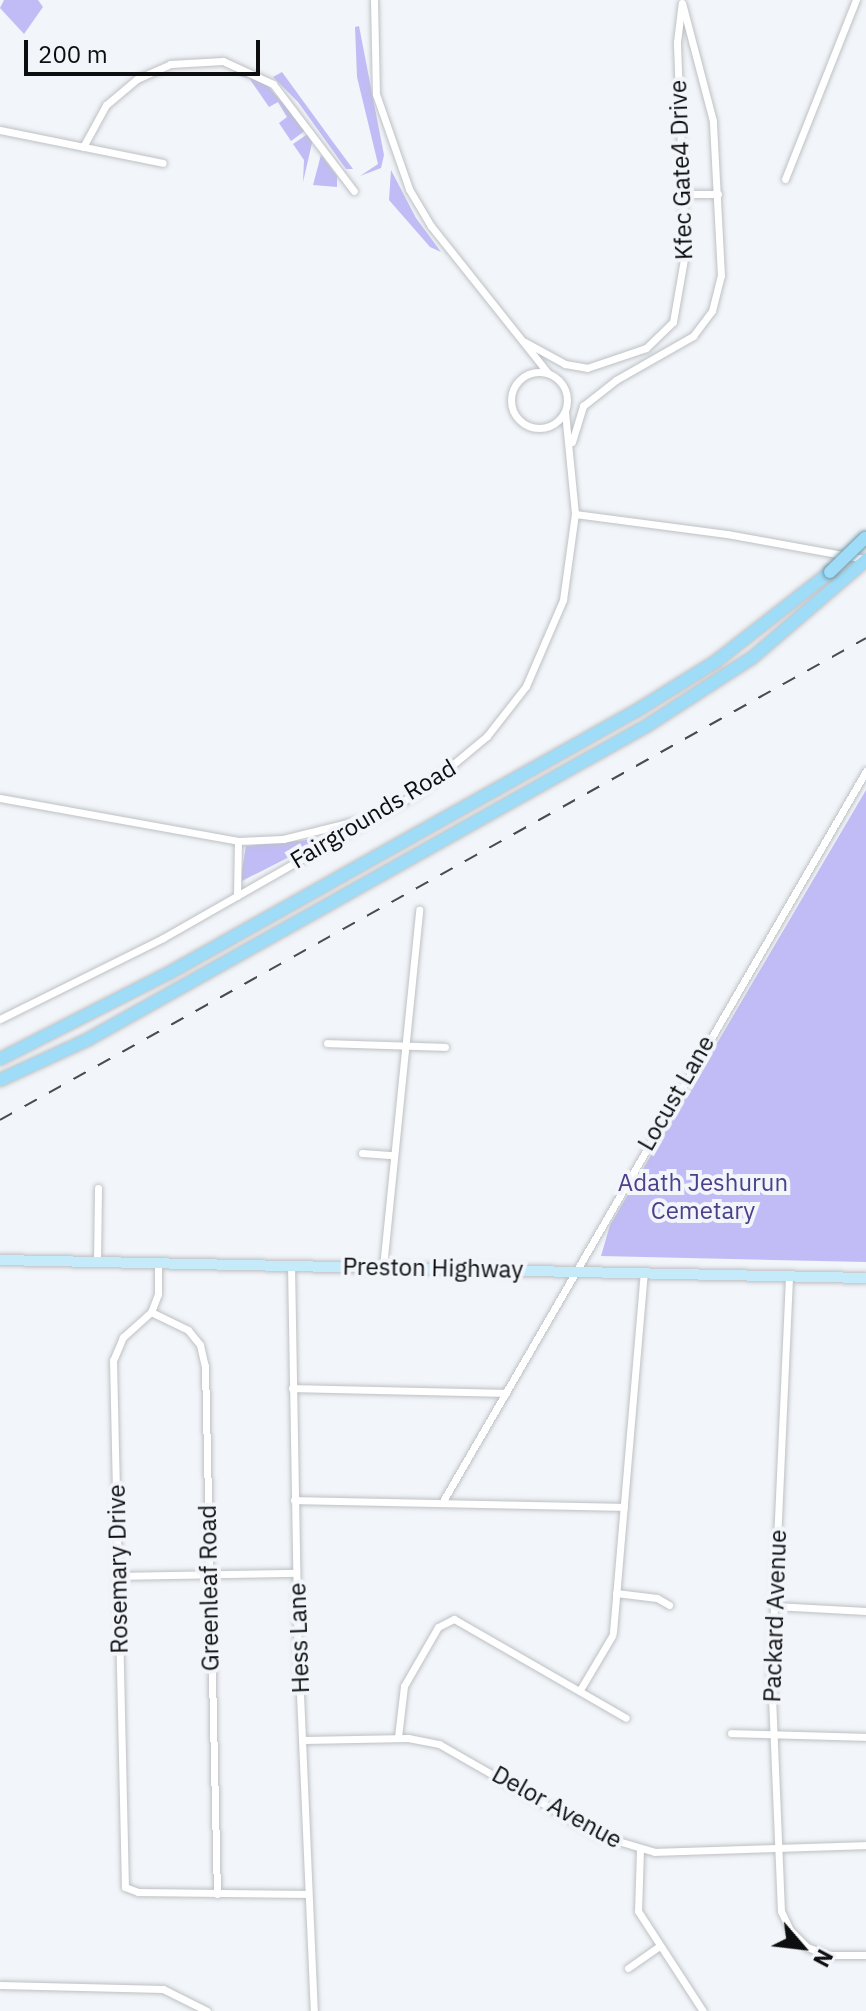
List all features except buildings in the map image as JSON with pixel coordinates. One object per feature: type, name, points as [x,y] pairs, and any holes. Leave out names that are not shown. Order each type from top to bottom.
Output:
[{"type":"highway","points":[[0,1059],[156,980],[641,708],[715,662],[830,572],[866,538]]},
{"type":"highway","points":[[0,1080],[87,1040],[648,725],[753,657],[848,579],[862,559]]},
{"type":"main road","name":"Preston Highway","points":[[0,1260],[866,1278]]},
{"type":"street","points":[[374,0],[373,76],[396,162],[431,226],[567,393],[565,412],[570,456]]},
{"type":"street","points":[[785,179],[856,0]]},
{"type":"street","points":[[570,456],[574,423],[583,406],[616,380],[693,336],[712,311],[721,276],[713,121],[682,1]]},
{"type":"street","name":"Kfec Gate4 Drive","points":[[525,342],[576,367],[621,359],[658,341],[670,328],[683,287],[685,194],[677,42],[682,1]]},
{"type":"street","points":[[83,147],[106,105],[137,79],[170,64],[223,61],[273,84],[354,191]]},
{"type":"street","points":[[0,130],[163,163]]},
{"type":"street","points":[[685,194],[718,194]]},
{"type":"street","points":[[548,373],[529,374],[515,385],[513,413],[534,429],[552,426],[565,412]]},
{"type":"street","name":"Fairgrounds Road","points":[[0,1019],[237,896],[377,813],[421,791],[471,753],[526,686],[563,600],[575,514],[570,456]]},
{"type":"street","points":[[575,514],[727,534],[862,559]]},
{"type":"street","name":"Locust Lane","points":[[443,1501],[866,771]]},
{"type":"street","points":[[0,798],[238,841],[309,834],[377,813]]},
{"type":"street","points":[[237,896],[238,841]]},
{"type":"street","points":[[383,1267],[419,910]]},
{"type":"street","points":[[327,1043],[445,1047]]},
{"type":"street","points":[[362,1153],[393,1155]]},
{"type":"street","points":[[97,1262],[98,1188]]},
{"type":"street","points":[[151,1312],[158,1294],[158,1263]]},
{"type":"street","name":"Hess Lane","points":[[291,1265],[296,1573],[314,2011]]},
{"type":"street","points":[[580,1690],[612,1634],[644,1273]]},
{"type":"street","name":"Packard Avenue","points":[[789,1277],[774,1606],[773,1735],[783,1918],[807,1947],[828,1955],[866,1955]]},
{"type":"street","name":"Greenleaf Road","points":[[151,1312],[188,1330],[204,1356],[217,1894]]},
{"type":"street","name":"Rosemary Drive","points":[[151,1312],[123,1337],[113,1360],[127,1890],[217,1894]]},
{"type":"street","points":[[292,1388],[506,1393]]},
{"type":"street","points":[[294,1500],[624,1507]]},
{"type":"street","points":[[118,1576],[296,1573]]},
{"type":"street","points":[[616,1593],[657,1598],[669,1605]]},
{"type":"street","points":[[774,1606],[866,1611]]},
{"type":"street","points":[[398,1737],[404,1686],[438,1627],[450,1619],[465,1622],[626,1718]]},
{"type":"street","points":[[731,1733],[866,1737]]},
{"type":"street","name":"Delor Avenue","points":[[303,1740],[398,1737],[456,1751],[598,1835],[640,1849],[669,1853],[866,1845]]},
{"type":"street","points":[[640,1849],[636,1903],[703,2011]]},
{"type":"street","points":[[217,1894],[308,1894]]},
{"type":"street","points":[[628,1968],[660,1946]]},
{"type":"street","points":[[0,1985],[163,1989],[207,2011]]},
{"type":"green space","points":[[4,0],[38,0],[43,7],[24,34],[0,8]]},
{"type":"green space","points":[[359,26],[384,155],[381,168],[360,176],[378,164],[357,77],[355,27]]},
{"type":"green space","points":[[235,69],[267,85],[306,130],[291,141],[279,123],[287,117],[278,102],[269,107],[249,78],[234,75]]},
{"type":"green space","points":[[282,72],[353,169],[346,169],[298,102],[273,77]]},
{"type":"green space","points":[[309,133],[312,143],[303,182],[304,160],[293,144]]},
{"type":"green space","points":[[321,155],[337,176],[337,187],[313,185]]},
{"type":"green space","points":[[391,170],[416,218],[441,252],[430,247],[389,200]]},
{"type":"green space","name":"Adath Jeshurun Cemetary","points":[[866,790],[866,1262],[601,1256],[610,1225]]},
{"type":"green space","points":[[316,839],[301,851],[240,882],[246,846]]},
{"type":"railway","points":[[0,1120],[866,638]]}]
